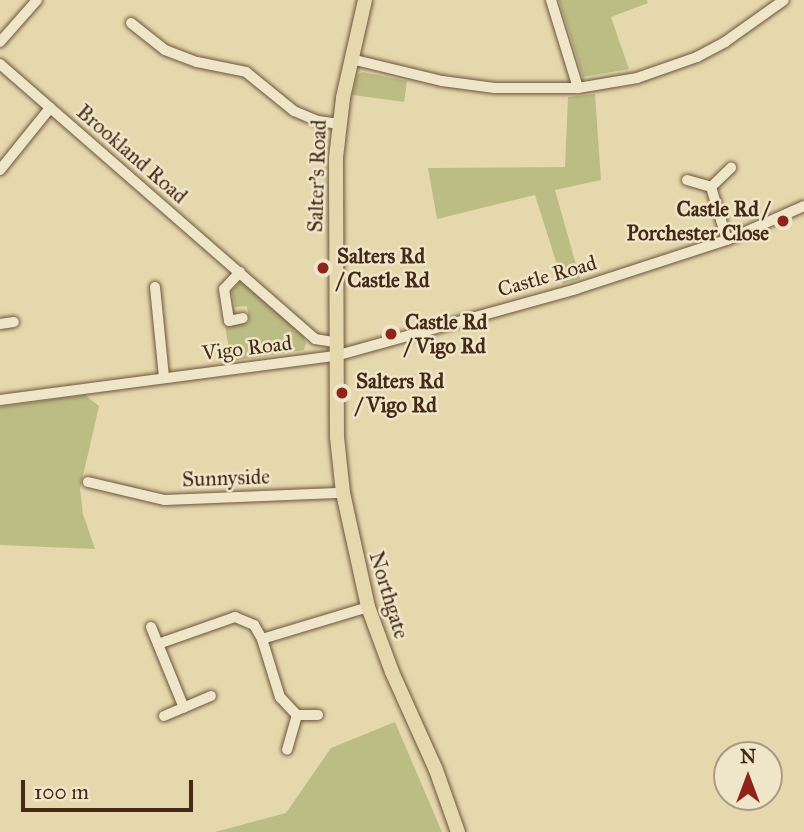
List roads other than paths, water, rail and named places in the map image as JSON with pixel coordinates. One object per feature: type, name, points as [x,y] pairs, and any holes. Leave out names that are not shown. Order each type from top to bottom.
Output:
[{"type":"main road","name":"Salter's Road","points":[[335,349],[339,124],[365,0]]},
{"type":"main road","name":"Northgate","points":[[335,349],[337,437],[343,493],[368,607],[392,672],[436,770],[458,832]]},
{"type":"street","points":[[0,42],[37,0]]},
{"type":"street","points":[[551,0],[578,88]]},
{"type":"street","points":[[351,59],[442,81],[495,88],[578,88],[637,78],[697,57],[725,43],[784,0]]},
{"type":"street","points":[[131,23],[165,50],[197,62],[246,72],[294,111],[318,121],[339,124]]},
{"type":"street","name":"Brookland Road","points":[[0,64],[315,339],[335,349]]},
{"type":"street","points":[[0,170],[50,108]]},
{"type":"street","points":[[711,187],[731,168]]},
{"type":"street","points":[[687,180],[711,187]]},
{"type":"street","points":[[711,187],[726,240]]},
{"type":"street","name":"Castle Road","points":[[335,349],[576,289],[726,240],[804,206]]},
{"type":"street","points":[[240,272],[225,289],[229,321],[243,318]]},
{"type":"street","points":[[155,288],[164,377]]},
{"type":"street","points":[[0,324],[15,322]]},
{"type":"street","name":"Vigo Road","points":[[0,400],[335,349]]},
{"type":"street","points":[[111,475],[111,488]]},
{"type":"street","name":"Sunnyside","points":[[88,482],[182,500],[343,493]]},
{"type":"street","points":[[262,639],[368,607]]},
{"type":"street","points":[[158,643],[235,617],[254,625],[262,639],[280,698],[297,715],[318,715]]},
{"type":"street","points":[[151,627],[184,708]]},
{"type":"street","points":[[164,716],[211,696]]},
{"type":"street","points":[[287,750],[297,715]]},
{"type":"place","name":"Castle Rd / Porchester Close","points":[[783,221]]},
{"type":"place","name":"Salters Rd / Castle Rd","points":[[323,268]]},
{"type":"place","name":"Castle Rd / Vigo Rd","points":[[391,334]]},
{"type":"place","name":"Salters Rd / Vigo Rd","points":[[342,393]]}]
